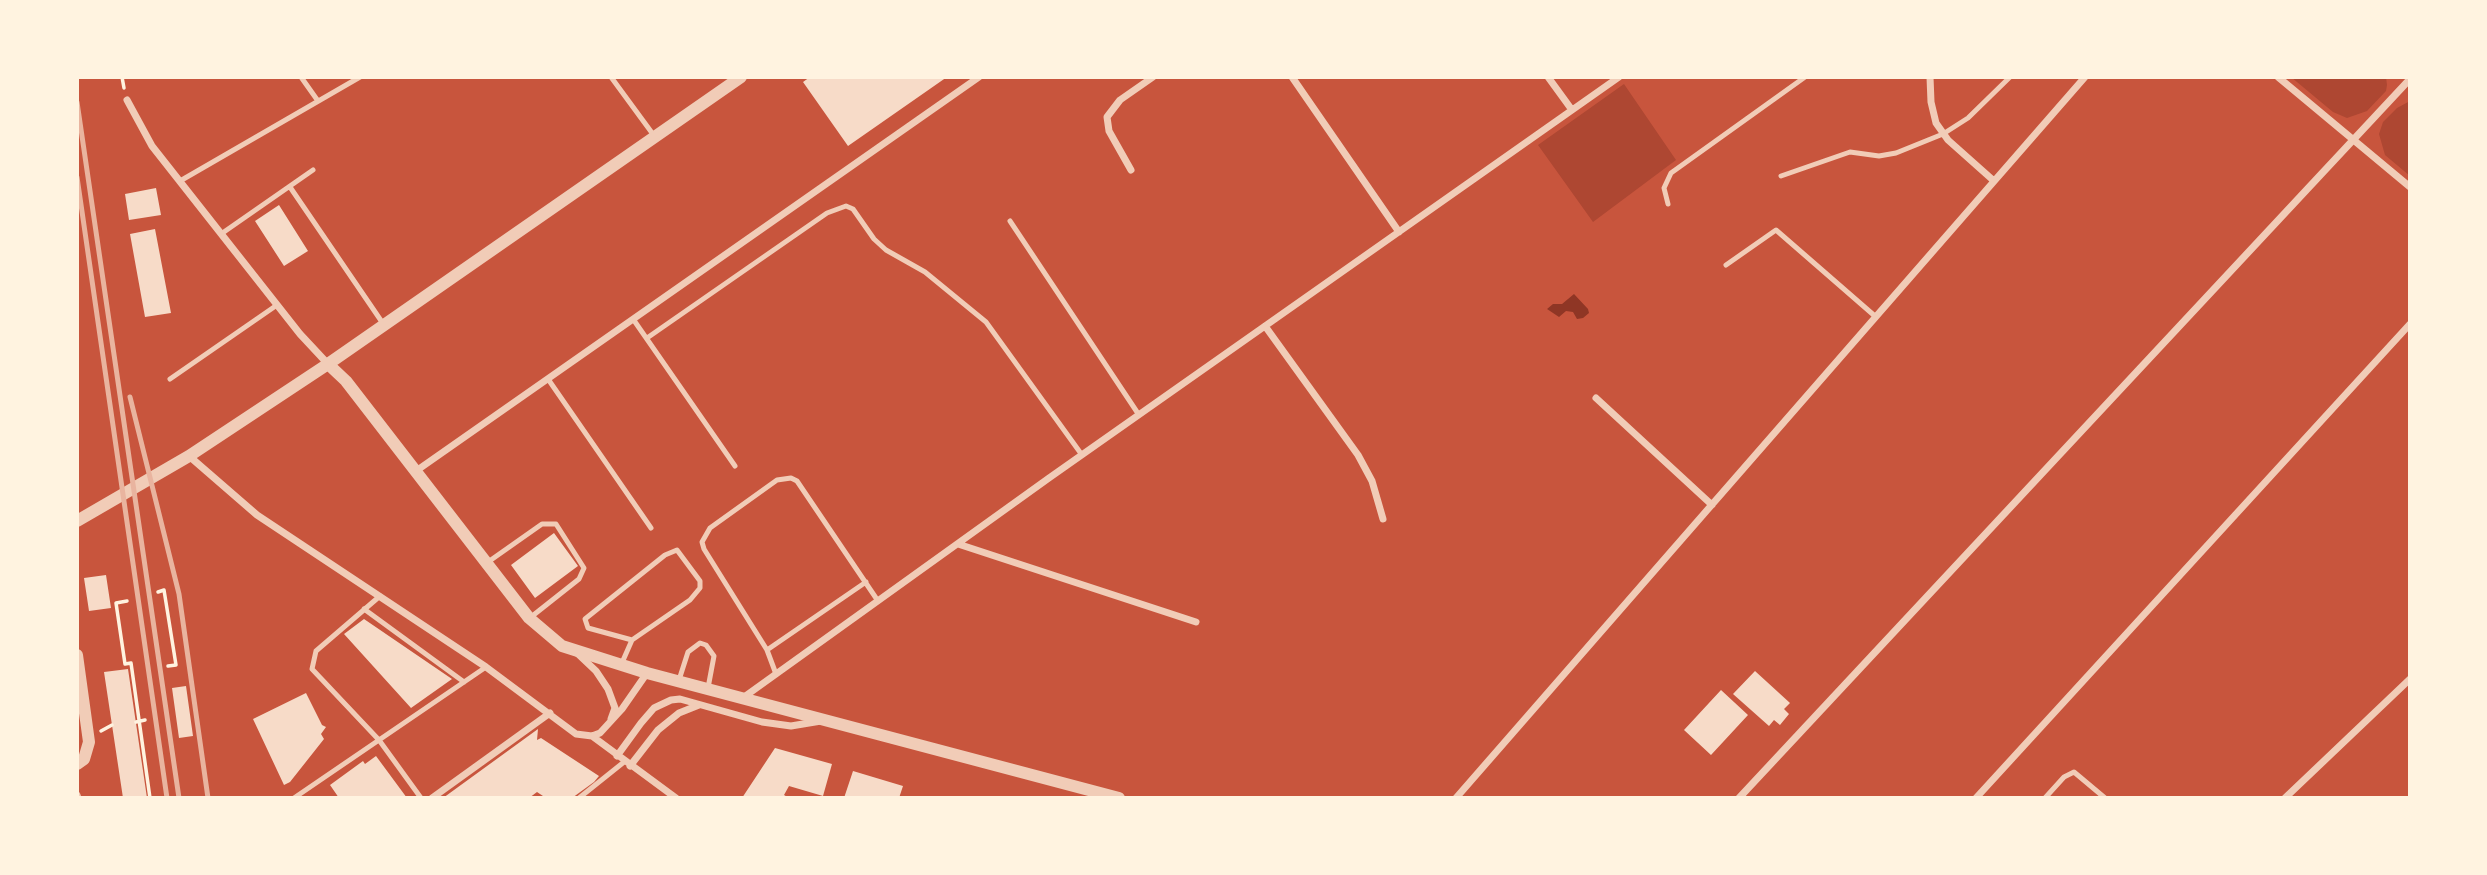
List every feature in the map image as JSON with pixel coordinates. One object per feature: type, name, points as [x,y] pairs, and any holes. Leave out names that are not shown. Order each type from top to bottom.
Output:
[{"type":"street","points":[[77,521],[189,456],[328,364],[741,77]]},
{"type":"street","points":[[416,471],[979,77]]},
{"type":"street","points":[[1131,170],[1109,131],[1107,117],[1120,100],[1153,77]]},
{"type":"street","points":[[1292,77],[1399,232]]},
{"type":"street","points":[[1548,77],[1572,110]]},
{"type":"street","points":[[744,697],[1619,77]]},
{"type":"street","points":[[1930,77],[1932,113],[1943,134],[1994,181]]},
{"type":"street","points":[[1456,798],[2085,77]]},
{"type":"street","points":[[2278,77],[2410,187]]},
{"type":"street","points":[[1739,798],[2410,79]]},
{"type":"street","points":[[127,100],[152,146],[221,234],[277,305],[346,382],[485,564],[529,618],[550,639],[575,651],[647,673],[1119,798]]},
{"type":"street","points":[[1976,798],[2410,324]]},
{"type":"street","points":[[1265,326],[1358,455],[1372,481],[1383,519]]},
{"type":"street","points":[[1596,398],[1712,505]]},
{"type":"street","points":[[189,456],[257,515],[486,667],[576,734],[592,736],[676,798]]},
{"type":"street","points":[[958,544],[1196,622]]},
{"type":"street","points":[[575,651],[596,671],[608,689],[615,708],[610,723]]},
{"type":"street","points":[[77,654],[89,742],[84,759],[77,764]]},
{"type":"street","points":[[592,736],[610,723],[647,673]]},
{"type":"street","points":[[2285,798],[2410,679]]},
{"type":"street","points":[[624,761],[641,723],[663,703],[680,699],[772,724],[791,726],[827,720]]},
{"type":"street","points":[[624,761],[663,725],[686,709],[699,704]]},
{"type":"street","points":[[432,798],[550,713]]},
{"type":"lane","points":[[301,77],[318,101]]},
{"type":"lane","points":[[180,181],[360,77]]},
{"type":"lane","points":[[611,77],[656,137]]},
{"type":"lane","points":[[1668,204],[1664,188],[1671,173],[1805,77]]},
{"type":"lane","points":[[1781,176],[1850,152],[1879,156],[1896,153],[1943,134],[1968,118],[2010,77]]},
{"type":"lane","points":[[221,234],[313,170]]},
{"type":"lane","points":[[290,187],[384,325]]},
{"type":"lane","points":[[647,338],[827,213],[846,206],[853,209],[874,239],[886,250],[908,260],[936,279],[986,322],[1082,455]]},
{"type":"lane","points":[[1010,221],[1139,415]]},
{"type":"lane","points":[[1726,265],[1776,230],[1876,317]]},
{"type":"lane","points":[[170,379],[277,305]]},
{"type":"lane","points":[[633,318],[735,466]]},
{"type":"lane","points":[[548,379],[651,528]]},
{"type":"lane","points":[[776,674],[767,650],[702,542],[710,528],[777,480],[785,477],[797,481],[878,601]]},
{"type":"lane","points":[[485,564],[542,524],[556,524],[584,568],[579,579],[529,618]]},
{"type":"lane","points":[[621,665],[632,640],[690,600],[700,588],[700,581],[677,550],[665,555],[585,619],[588,628],[632,640]]},
{"type":"lane","points":[[767,650],[866,582]]},
{"type":"lane","points":[[380,596],[316,651],[312,669],[379,740],[421,798]]},
{"type":"lane","points":[[364,609],[464,682]]},
{"type":"lane","points":[[679,680],[688,652],[700,643],[706,645],[714,656],[708,688]]},
{"type":"lane","points":[[295,798],[486,667]]},
{"type":"lane","points":[[579,798],[624,761]]},
{"type":"lane","points":[[2045,798],[2064,777],[2074,772],[2105,798]]},
{"type":"path","points":[[158,592],[164,590],[176,665],[168,666]]},
{"type":"path","points":[[127,601],[116,603],[125,664],[134,663],[137,721],[150,798]]},
{"type":"path","points":[[137,721],[145,720]]},
{"type":"path","points":[[106,730],[112,725]]},
{"type":"shaded area","points":[[2291,77],[2386,77],[2387,85],[2386,91],[2367,111],[2347,118],[2333,112]]},
{"type":"shaded area","points":[[1624,84],[1676,160],[1593,222],[1538,145]]},
{"type":"shaded area","points":[[2410,101],[2410,176],[2385,155],[2379,134],[2383,122],[2397,108]]},
{"type":"shaded area","points":[[1574,294],[1588,309],[1589,313],[1583,318],[1577,319],[1573,312],[1566,311],[1559,317],[1547,309],[1553,304],[1562,304]]},
{"type":"building","points":[[810,77],[947,77],[848,146],[803,82]]},
{"type":"building","points":[[156,188],[161,215],[129,220],[125,194]]},
{"type":"building","points":[[279,205],[308,251],[284,266],[255,221]]},
{"type":"building","points":[[155,229],[171,313],[145,317],[130,234]]},
{"type":"building","points":[[554,533],[578,566],[535,598],[511,565]]},
{"type":"building","points":[[106,575],[111,608],[89,611],[84,578]]},
{"type":"building","points":[[364,619],[452,679],[411,708],[344,634]]},
{"type":"building","points":[[128,669],[147,798],[123,798],[104,672]]},
{"type":"building","points":[[1755,671],[1790,703],[1784,709],[1789,714],[1780,725],[1774,720],[1769,726],[1733,694]]},
{"type":"building","points":[[186,686],[193,736],[179,738],[172,688]]},
{"type":"building","points":[[1721,690],[1748,715],[1711,755],[1684,730]]},
{"type":"building","points":[[306,693],[322,725],[326,727],[321,734],[324,739],[290,782],[284,785],[253,719]]},
{"type":"building","points":[[538,729],[537,740],[541,738],[599,776],[594,782],[572,798],[546,798],[537,792],[529,798],[443,798]]},
{"type":"building","points":[[775,748],[832,764],[823,796],[789,786],[784,795],[789,798],[742,798]]},
{"type":"building","points":[[376,756],[407,798],[339,798],[330,785],[363,761],[365,764]]},
{"type":"building","points":[[853,771],[903,786],[899,798],[844,798]]},
{"type":"railway","points":[[77,102],[179,798]]},
{"type":"railway","points":[[77,177],[167,798]]},
{"type":"railway","points":[[130,397],[179,594],[208,798]]}]
